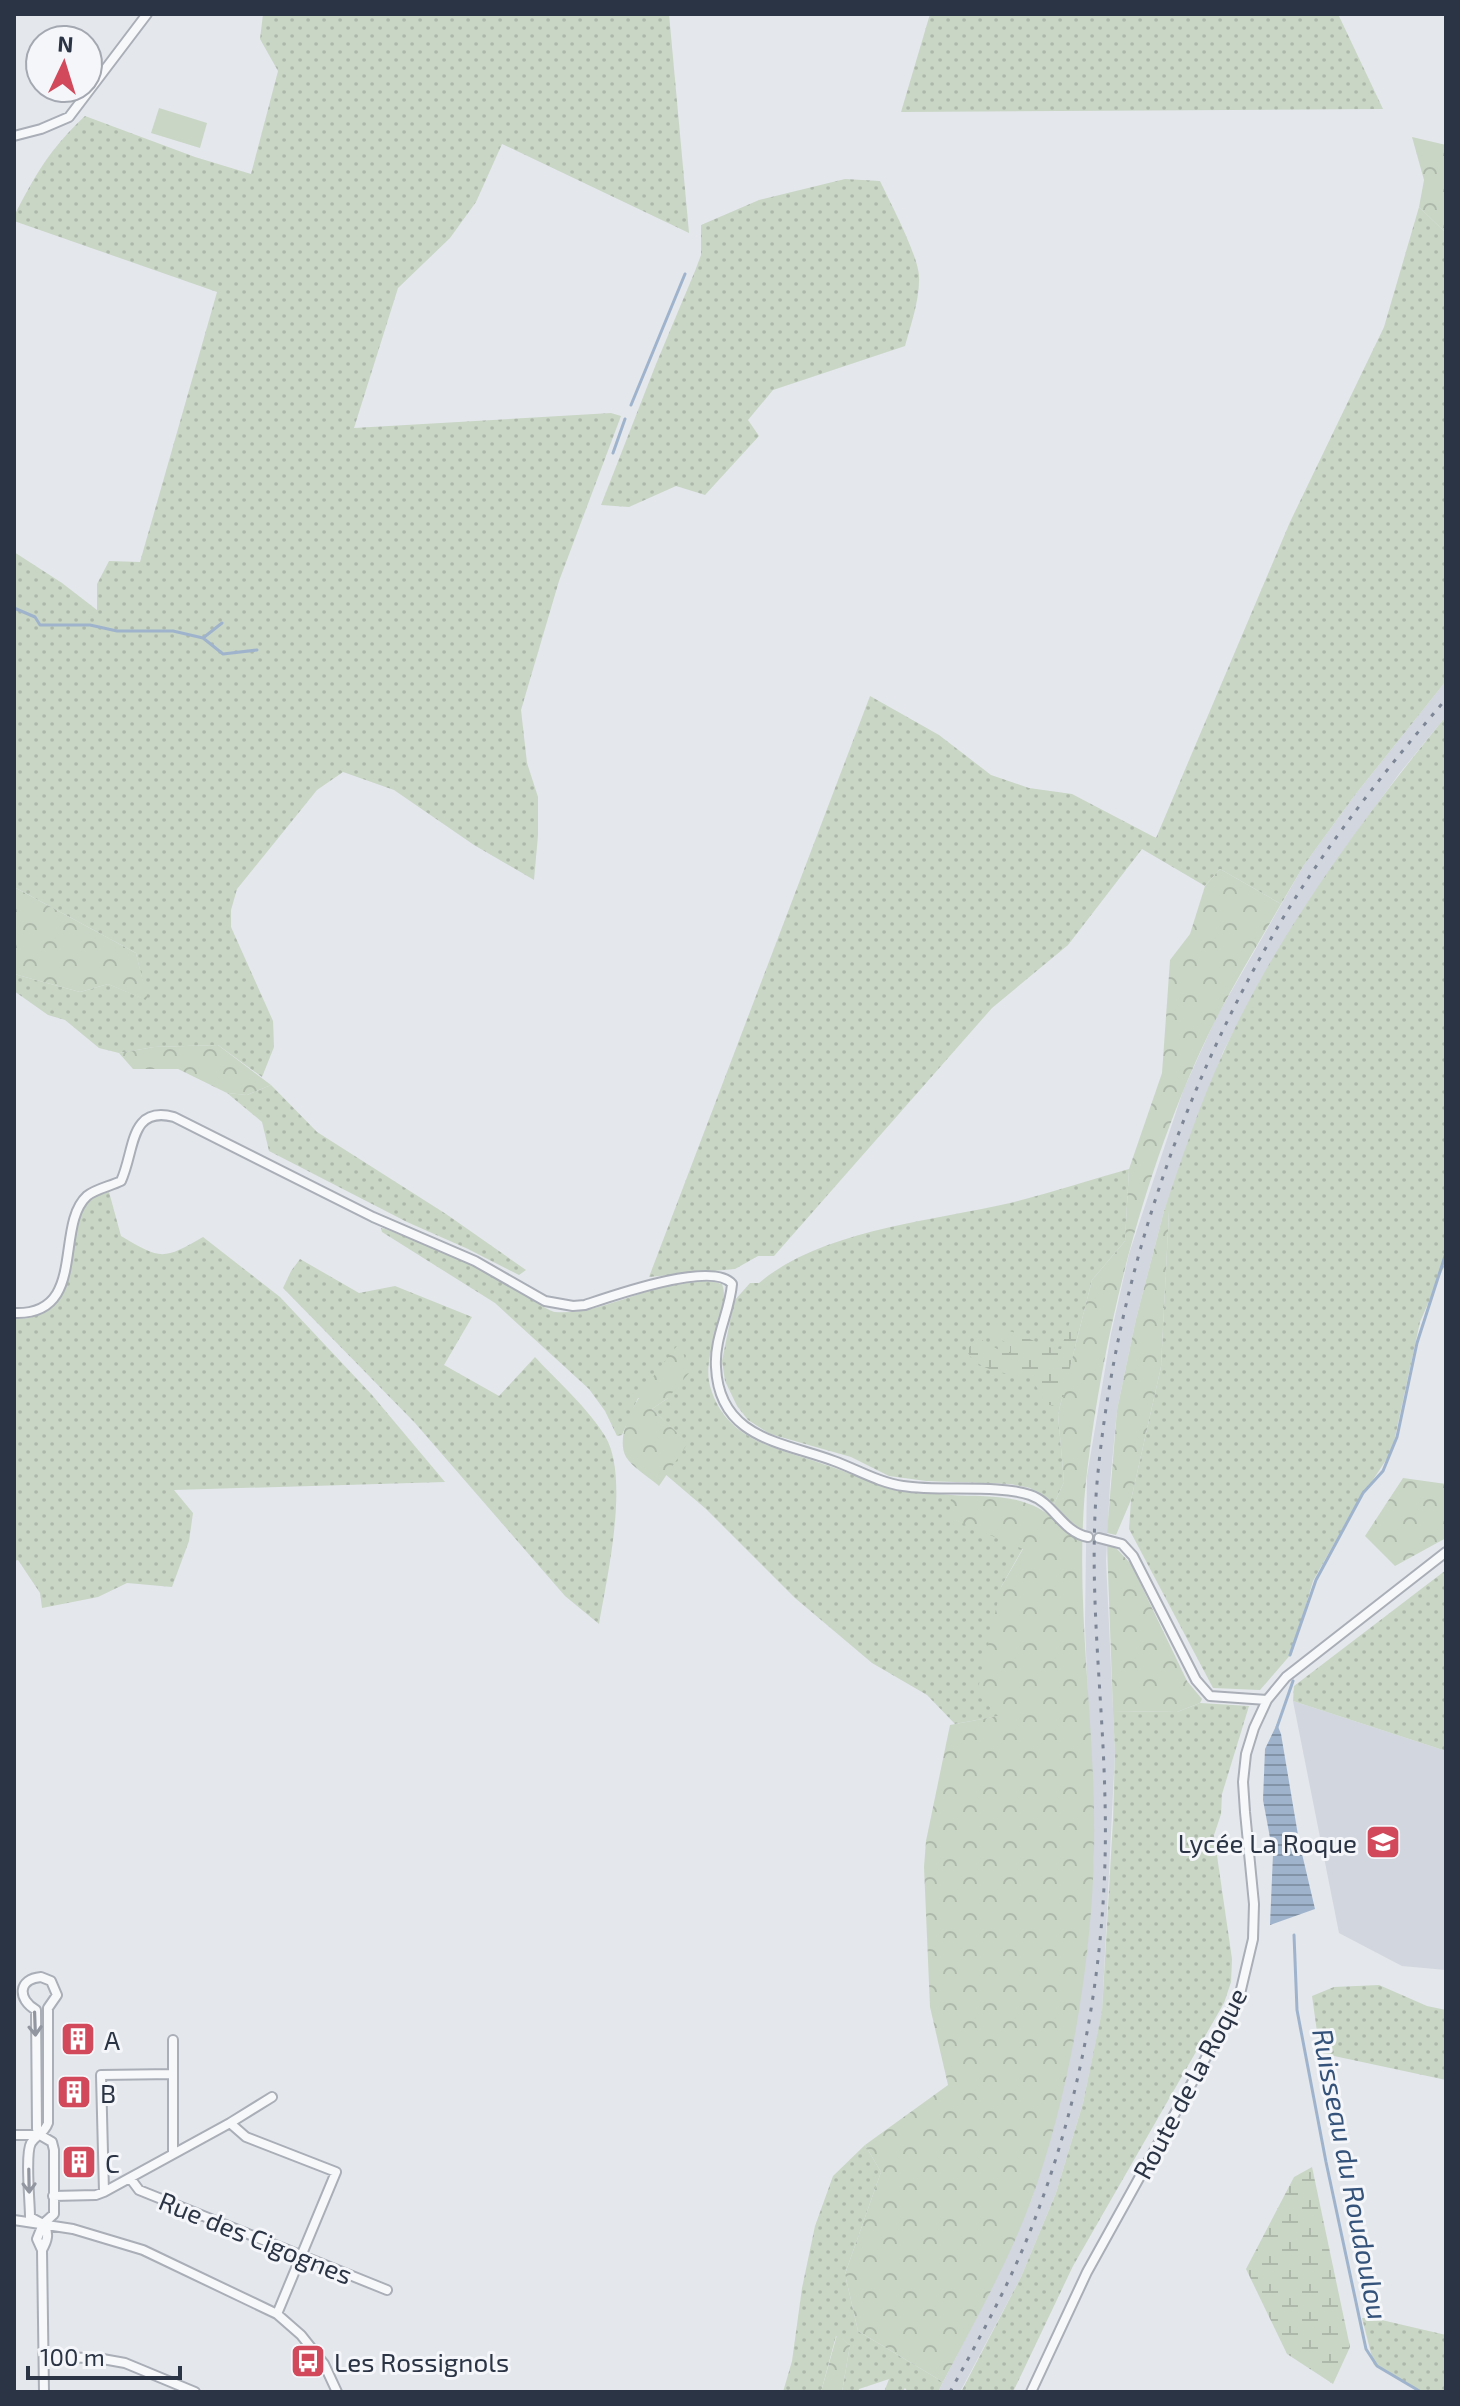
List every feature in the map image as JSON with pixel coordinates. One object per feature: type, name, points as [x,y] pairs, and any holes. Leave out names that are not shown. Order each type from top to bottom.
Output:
[{"type":"street","points":[[14,136],[69,117],[147,14]]},
{"type":"street","points":[[14,1313],[36,1311],[55,1296],[63,1281],[75,1215],[87,1196],[121,1181],[136,1132],[148,1116],[158,1113],[174,1117],[373,1217],[475,1261],[545,1301],[585,1305],[682,1279],[712,1274],[728,1279],[732,1292],[722,1321],[715,1366],[719,1389],[729,1410],[746,1428],[769,1442],[829,1459],[900,1486],[1030,1495],[1045,1503],[1075,1534],[1088,1537]]},
{"type":"street","points":[[1099,1538],[1122,1544],[1133,1556],[1196,1680],[1210,1696],[1267,1700]]},
{"type":"street","name":"Route de la Roque","points":[[1031,2392],[1087,2272],[1239,1998],[1253,1939],[1254,1904],[1243,1782],[1246,1754],[1267,1700],[1286,1677],[1304,1662],[1446,1552]]},
{"type":"street","points":[[40,2135],[36,2124],[36,2010],[24,2002],[19,1986],[35,1977],[47,1978],[54,1985],[57,1995],[48,2008],[48,2123],[40,2135],[30,2144],[30,2217],[47,2229],[42,2250],[44,2392]]},
{"type":"street","points":[[173,2040],[173,2154]]},
{"type":"street","points":[[104,2192],[101,2075],[173,2074]]},
{"type":"street","points":[[53,2196],[104,2192],[272,2097]]},
{"type":"street","points":[[230,2123],[246,2137],[336,2172],[277,2314]]},
{"type":"street","points":[[14,2135],[40,2135],[52,2142],[54,2214],[43,2224]]},
{"type":"street","name":"Rue des Cigognes","points":[[130,2178],[139,2190],[387,2290]]},
{"type":"street","points":[[14,2220],[79,2231],[143,2250],[277,2314],[301,2335],[324,2364],[337,2392]]},
{"type":"street","points":[[44,2357],[97,2358],[125,2363],[195,2392]]},
{"type":"shaded area","points":[[1446,681],[1446,716],[1348,844],[1261,979],[1223,1052],[1164,1211],[1136,1319],[1117,1410],[1110,1484],[1106,1561],[1115,1753],[1102,2012],[1083,2103],[1056,2193],[1021,2277],[960,2392],[938,2392],[988,2295],[1031,2201],[1058,2110],[1075,2025],[1088,1940],[1094,1852],[1085,1624],[1087,1476],[1111,1334],[1129,1254],[1183,1091],[1216,1018],[1304,865]]},
{"type":"shaded area","name":"Lycée La Roque","points":[[1293,1701],[1446,1751],[1446,1970],[1402,1966],[1339,1933]]},
{"type":"green space","points":[[263,14],[669,14],[689,233],[502,144],[476,202],[450,238],[398,288],[354,428],[611,413],[621,416],[559,581],[521,710],[527,763],[538,797],[534,880],[474,845],[394,790],[343,772],[317,790],[237,889],[231,910],[231,927],[273,1021],[274,1047],[262,1077],[218,1045],[154,1047],[119,1053],[99,1048],[65,1020],[48,1015],[14,991],[14,974],[80,992],[108,984],[147,1000],[136,953],[14,887],[14,552],[97,610],[97,584],[109,561],[140,562],[217,292],[14,221],[14,216],[45,162],[85,116],[195,157],[251,174],[278,71],[260,39]]},
{"type":"green space","points":[[930,14],[1338,14],[1383,109],[901,112]]},
{"type":"green space","points":[[159,108],[207,123],[200,148],[151,133]]},
{"type":"green space","points":[[1412,137],[1446,145],[1446,233],[1419,207],[1424,180]]},
{"type":"green space","points":[[845,179],[880,181],[914,255],[919,276],[918,294],[905,346],[773,390],[748,420],[759,436],[705,495],[676,486],[629,507],[601,505],[701,255],[701,225],[759,200]]},
{"type":"green space","points":[[1419,207],[1446,233],[1446,681],[1355,795],[1304,865],[1281,904],[1220,869],[1205,886],[1142,849],[1068,945],[992,1008],[774,1256],[758,1256],[735,1269],[649,1277],[870,696],[939,735],[991,775],[1029,788],[1072,794],[1156,838],[1290,522],[1384,327]]},
{"type":"green space","points":[[1446,716],[1446,1262],[1420,1322],[1392,1451],[1353,1510],[1313,1581],[1292,1653],[1260,1690],[1213,1688],[1129,1529],[1131,1500],[1161,1367],[1169,1212],[1164,1211],[1215,1071],[1270,962],[1324,877]]},
{"type":"green space","points":[[1220,869],[1281,904],[1216,1019],[1170,1126],[1133,1240],[1105,1356],[1083,1519],[1083,1614],[1092,1756],[1094,1851],[1089,1938],[1076,2029],[1057,2118],[1031,2201],[1001,2270],[943,2382],[858,2331],[845,2274],[881,2172],[865,2145],[948,2085],[930,2007],[924,1867],[926,1841],[950,1725],[998,1716],[977,1693],[1001,1587],[1023,1549],[950,1518],[951,1495],[1014,1500],[1049,1515],[1064,1482],[1058,1414],[1092,1280],[1125,1241],[1129,1169],[1162,1073],[1170,960],[1190,934],[1205,886]]},
{"type":"green space","points":[[14,887],[136,953],[148,1001],[108,984],[80,992],[14,974]]},
{"type":"green space","points":[[218,1045],[271,1085],[247,1095],[227,1093],[178,1069],[133,1069],[119,1053],[154,1047]]},
{"type":"green space","points":[[271,1085],[317,1132],[446,1214],[526,1270],[519,1275],[269,1151],[262,1122],[227,1093],[247,1095]]},
{"type":"green space","points":[[1129,1169],[1125,1241],[1092,1280],[1058,1414],[1064,1482],[1054,1504],[1030,1488],[1010,1484],[926,1481],[889,1476],[851,1457],[770,1434],[748,1420],[737,1406],[725,1381],[722,1361],[734,1301],[750,1283],[759,1283],[784,1265],[845,1239],[1010,1203]]},
{"type":"green space","points":[[109,1192],[121,1236],[145,1250],[162,1254],[179,1250],[203,1237],[280,1297],[372,1395],[445,1482],[174,1490],[193,1513],[189,1541],[172,1587],[127,1583],[98,1597],[42,1608],[40,1593],[18,1560],[14,1561],[14,1318],[36,1316],[61,1296],[70,1272],[75,1232],[83,1208],[93,1198]]},
{"type":"green space","points":[[1164,1211],[1169,1211],[1161,1367],[1131,1500],[1116,1535],[1107,1533],[1117,1410],[1136,1319]]},
{"type":"green space","points":[[381,1228],[467,1261],[555,1312],[575,1312],[683,1282],[722,1284],[723,1306],[708,1373],[718,1405],[728,1420],[742,1432],[773,1448],[890,1489],[951,1495],[951,1518],[1023,1548],[1001,1587],[999,1716],[955,1724],[927,1695],[872,1663],[795,1598],[706,1509],[665,1474],[687,1443],[652,1409],[668,1398],[638,1398],[622,1435],[617,1436],[605,1411],[589,1389],[495,1303],[382,1232]]},
{"type":"green space","points":[[300,1259],[359,1293],[395,1286],[472,1317],[444,1365],[499,1396],[535,1357],[590,1415],[605,1436],[616,1476],[611,1555],[599,1624],[565,1596],[415,1423],[283,1288]]},
{"type":"green space","points":[[1070,1321],[1080,1321],[1064,1396],[1057,1405],[1047,1405],[1030,1376],[986,1368],[967,1351],[973,1341],[980,1339],[999,1350],[1010,1352],[1010,1345],[991,1334],[992,1329],[1012,1332],[1045,1346],[1061,1349]]},
{"type":"green space","points":[[680,1342],[689,1373],[668,1398],[652,1409],[688,1443],[659,1486],[626,1457],[623,1444],[625,1429],[640,1396]]},
{"type":"green space","points":[[1403,1478],[1446,1484],[1446,1538],[1395,1566],[1365,1536]]},
{"type":"green space","points":[[1107,1544],[1117,1549],[1131,1564],[1187,1681],[1202,1699],[1200,1703],[1177,1712],[1113,1711]]},
{"type":"green space","points":[[1446,1570],[1446,1751],[1293,1701],[1294,1686]]},
{"type":"green space","points":[[1200,1703],[1249,1706],[1222,1794],[1221,1814],[1214,1835],[1232,1959],[1231,1982],[1224,2003],[1073,2266],[1013,2392],[961,2392],[1021,2277],[1056,2193],[1083,2103],[1102,2011],[1113,1820],[1113,1711],[1177,1712]]},
{"type":"green space","points":[[1379,1985],[1427,2006],[1446,2010],[1446,2080],[1320,2053],[1312,1996],[1334,1987]]},
{"type":"green space","points":[[865,2145],[881,2172],[845,2274],[858,2331],[943,2382],[938,2392],[908,2392],[905,2388],[902,2392],[884,2392],[889,2379],[858,2392],[842,2392],[850,2345],[836,2336],[821,2392],[783,2392],[792,2361],[802,2288],[815,2226],[833,2176]]},
{"type":"green space","points":[[1312,2167],[1350,2347],[1333,2384],[1287,2354],[1246,2269],[1294,2177]]},
{"type":"green space","points":[[1362,2318],[1446,2335],[1446,2392],[1421,2392],[1374,2365]]},
{"type":"green space","points":[[837,2335],[850,2345],[842,2392],[821,2392]]},
{"type":"water","points":[[1277,1724],[1315,1909],[1270,1925],[1273,1854],[1263,1800],[1265,1749]]},
{"type":"waterway","points":[[631,405],[685,274]]},
{"type":"waterway","points":[[613,453],[625,419]]},
{"type":"waterway","points":[[14,608],[35,617],[40,625],[90,625],[117,631],[173,631],[203,638],[223,654],[257,650]]},
{"type":"waterway","points":[[203,638],[222,623]]},
{"type":"waterway","name":"Ruisseau du Roudoulou","points":[[1290,1655],[1316,1580],[1363,1493],[1383,1471],[1397,1437],[1417,1343],[1446,1253]]},
{"type":"waterway","name":"Ruisseau du Roudoulou","points":[[1277,1727],[1293,1681]]},
{"type":"waterway","name":"Ruisseau du Roudoulou","points":[[1294,1935],[1297,2010],[1366,2349],[1377,2366],[1421,2392]]},
{"type":"railway","points":[[950,2392],[983,2332],[1031,2229],[1065,2126],[1089,2019],[1103,1910],[1105,1856],[1104,1761],[1094,1563],[1097,1483],[1119,1335],[1158,1190],[1213,1050],[1283,918],[1340,833],[1446,699]]},
{"type":"place","name":"Lycée La Roque","points":[[1383,1842]]},
{"type":"place","name":"A","points":[[78,2039]]},
{"type":"place","name":"B","points":[[74,2092]]},
{"type":"place","name":"C","points":[[79,2162]]},
{"type":"place","name":"Les Rossignols","points":[[308,2361]]}]
